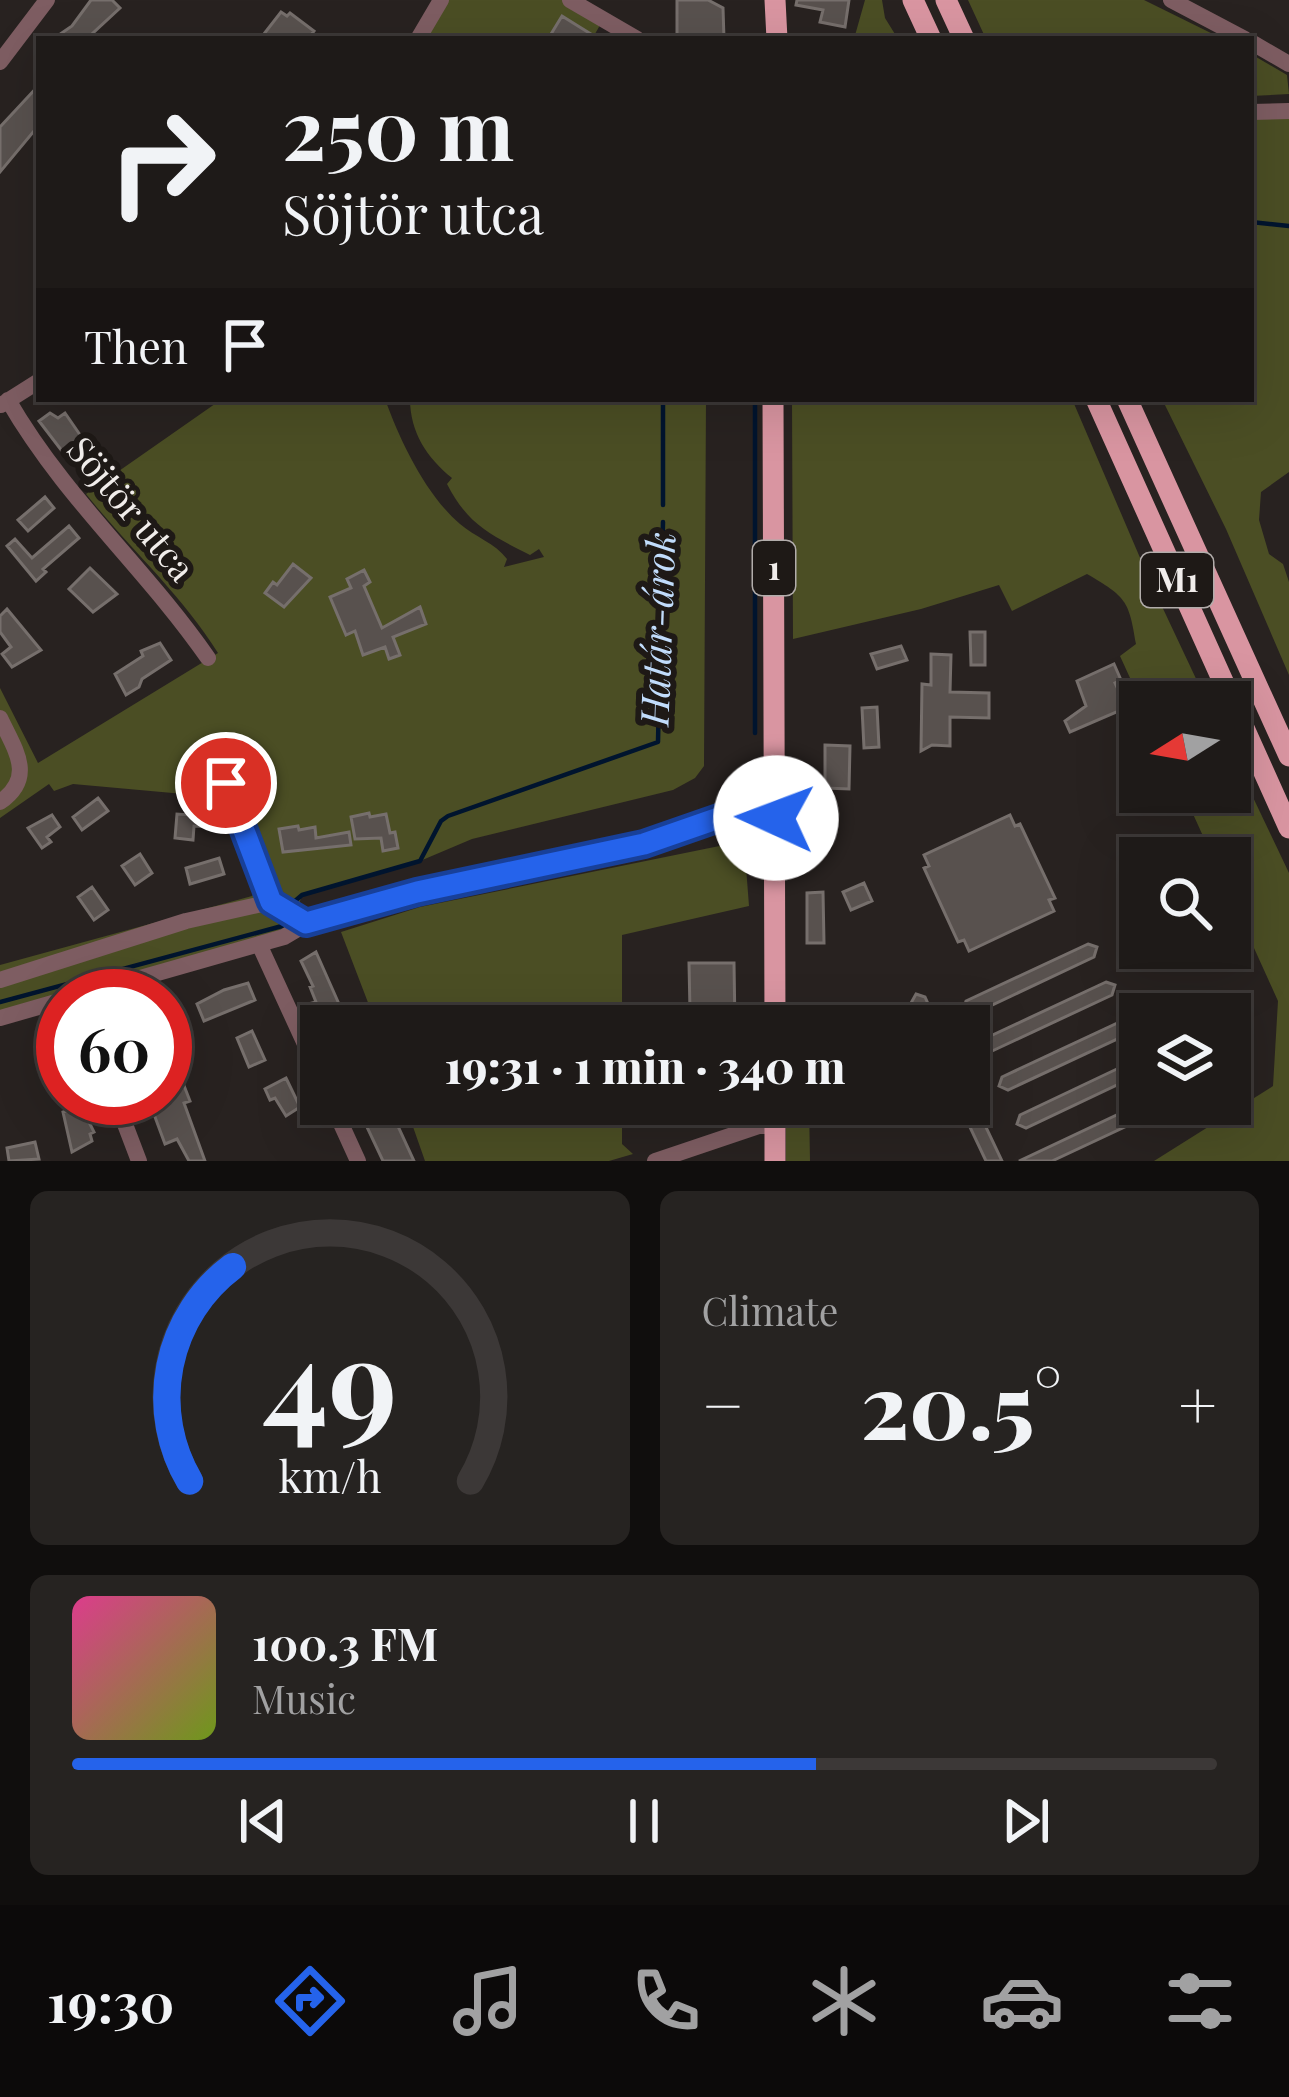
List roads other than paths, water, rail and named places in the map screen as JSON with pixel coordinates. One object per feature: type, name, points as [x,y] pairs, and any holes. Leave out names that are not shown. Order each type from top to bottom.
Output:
[{"type":"main road","points":[[776,0],[777,36]]},
{"type":"main road","points":[[913,0],[930,36]]},
{"type":"main road","points":[[946,0],[963,36]]},
{"type":"main road","name":"1","points":[[773,402],[765,812],[775,1005]]},
{"type":"main road","name":"M1","points":[[1097,402],[1289,827]]},
{"type":"main road","name":"M1","points":[[1128,402],[1289,756]]},
{"type":"main road","points":[[1258,761],[1289,850]]},
{"type":"main road","points":[[775,1125],[775,1161]]},
{"type":"street","points":[[0,62],[47,0]]},
{"type":"street","points":[[420,36],[441,0]]},
{"type":"street","points":[[570,0],[632,36]]},
{"type":"street","points":[[1171,0],[1239,36]]},
{"type":"street","points":[[1254,44],[1289,64]]},
{"type":"street","points":[[1254,112],[1289,111]]},
{"type":"street","points":[[4,403],[36,383]]},
{"type":"street","name":"Söjtör utca","points":[[4,403],[52,471],[170,606],[208,658]]},
{"type":"street","points":[[0,718],[22,771],[18,786],[0,802]]},
{"type":"street","points":[[226,783],[271,902],[306,923]]},
{"type":"street","points":[[172,969],[284,937],[306,923],[417,892],[644,844],[720,817],[765,812]]},
{"type":"street","points":[[0,980],[186,921],[271,902]]},
{"type":"street","points":[[259,944],[300,1033]]},
{"type":"street","points":[[0,1018],[36,1008]]},
{"type":"street","points":[[126,1125],[139,1161]]},
{"type":"street","points":[[342,1125],[358,1161]]},
{"type":"street","points":[[655,1161],[760,1125]]},
{"type":"waterway","name":"Határ-árok","points":[[1254,222],[1289,226]]},
{"type":"waterway","name":"Határ-árok","points":[[663,402],[663,505]]},
{"type":"waterway","points":[[755,402],[755,733]]},
{"type":"waterway","name":"Határ-árok","points":[[295,901],[420,861],[448,816],[658,742],[663,522]]},
{"type":"waterway","name":"Határ-árok","points":[[0,1002],[282,926]]}]
